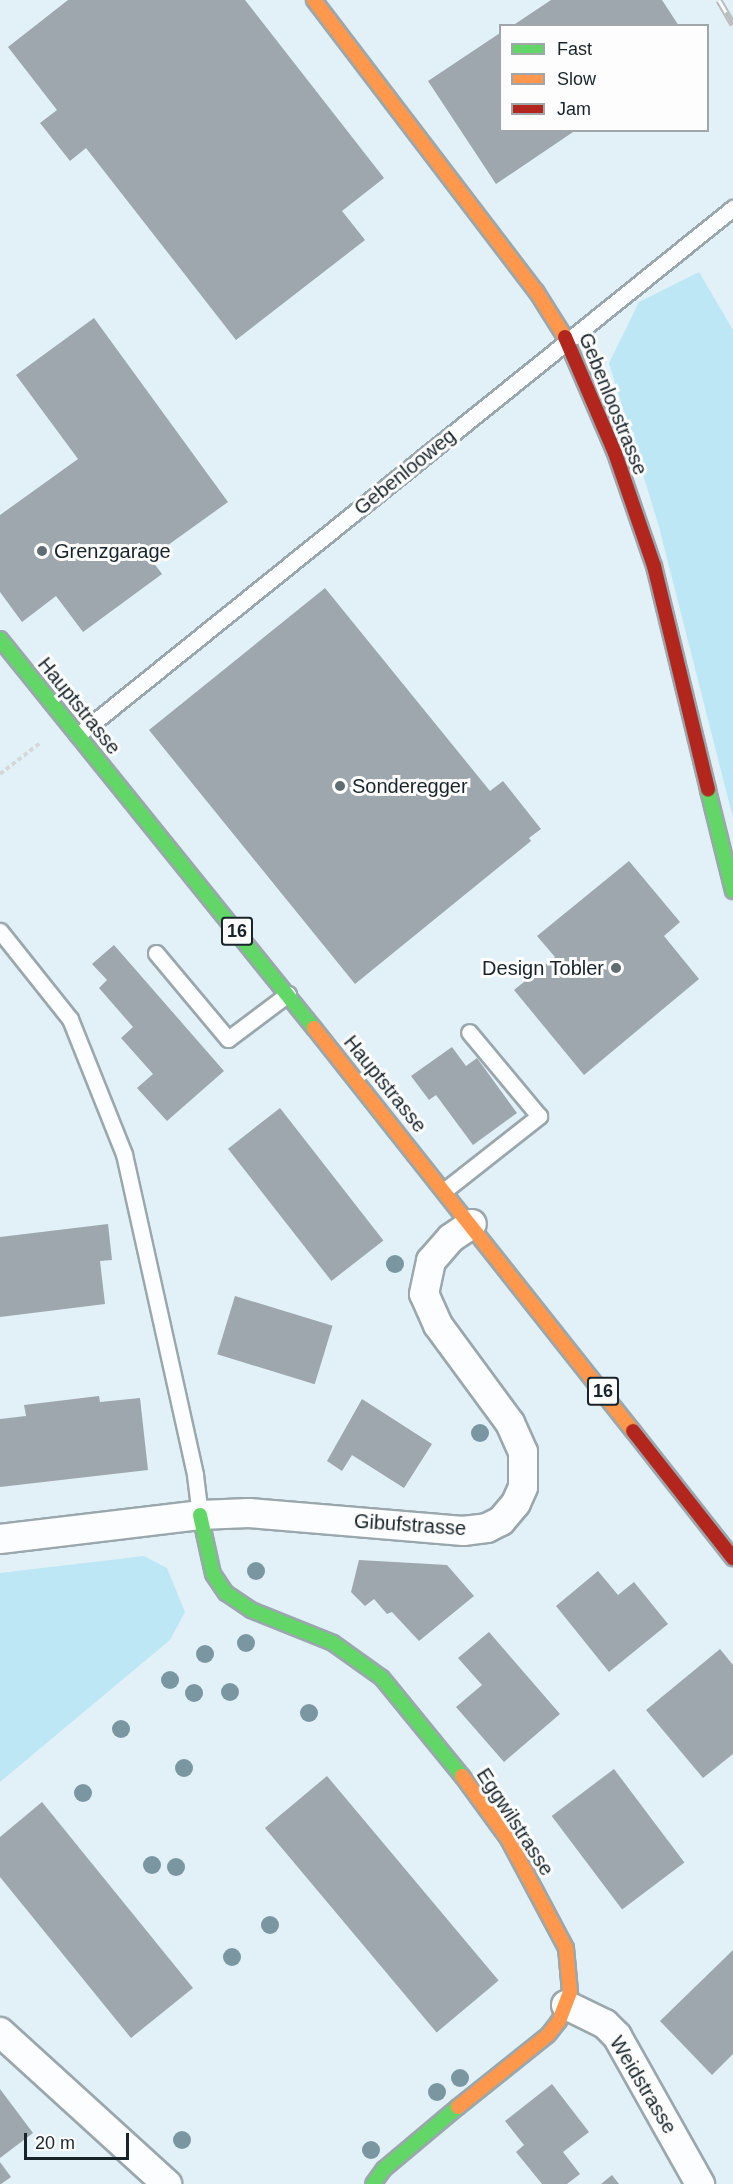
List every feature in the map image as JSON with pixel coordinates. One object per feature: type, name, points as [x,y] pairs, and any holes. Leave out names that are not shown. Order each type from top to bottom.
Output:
[{"type":"street","name":"Gebenloostrasse","points":[[314,0],[536,291],[568,341],[615,453],[654,566],[733,891]]},
{"type":"street","name":"Hauptstrasse","points":[[0,639],[445,1190],[733,1558]]},
{"type":"street","name":"Gibufstrasse","points":[[0,1539],[200,1515],[249,1513],[463,1531],[487,1528],[511,1512],[526,1476],[519,1441],[438,1326],[424,1294],[431,1261],[451,1238],[472,1224]]},
{"type":"street","name":"Eggwilstrasse","points":[[200,1515],[213,1574],[226,1593],[251,1610],[333,1643],[361,1659],[382,1678],[480,1797],[561,1936],[571,1977],[566,2005],[559,2021],[535,2048],[420,2137],[384,2169],[374,2184]]},
{"type":"street","name":"Weidstrasse","points":[[566,2005],[605,2024],[617,2036],[700,2184]]},
{"type":"street","points":[[0,2032],[167,2184]]},
{"type":"lane","name":"Gebenlooweg","points":[[78,735],[733,208]]},
{"type":"lane","points":[[0,931],[70,1019],[124,1154],[139,1207],[195,1475],[200,1515]]},
{"type":"lane","points":[[156,953],[228,1039],[288,994]]},
{"type":"lane","points":[[445,1190],[539,1116],[469,1032]]},
{"type":"path","points":[[0,774],[44,740],[78,735]]},
{"type":"shaded area","points":[[699,272],[733,330],[733,818],[659,527],[609,363],[639,302]]},
{"type":"shaded area","points":[[144,1556],[167,1568],[185,1612],[170,1640],[0,1782],[0,1573]]},
{"type":"building","points":[[68,0],[245,0],[384,178],[342,211],[365,240],[236,340],[86,148],[70,161],[40,123],[57,110],[8,47]]},
{"type":"building","points":[[551,0],[662,0],[678,24],[515,24]]},
{"type":"building","points":[[499,34],[499,132],[573,132],[496,184],[428,81]]},
{"type":"building","points":[[94,318],[228,502],[150,558],[162,574],[83,632],[56,596],[22,622],[0,592],[0,515],[78,459],[16,375]]},
{"type":"building","name":"Sonderegger","points":[[325,588],[490,791],[503,781],[541,829],[529,838],[531,841],[355,984],[149,730]]},
{"type":"building","name":"Design Tobler","points":[[629,861],[680,922],[664,936],[699,979],[584,1075],[514,990],[555,957],[537,936]]},
{"type":"building","points":[[114,945],[224,1071],[167,1121],[137,1088],[153,1074],[121,1038],[133,1027],[99,988],[107,980],[92,964]]},
{"type":"building","points":[[452,1047],[466,1066],[477,1058],[517,1113],[473,1145],[436,1095],[429,1100],[411,1076]]},
{"type":"building","points":[[280,1108],[383,1240],[331,1281],[228,1149]]},
{"type":"building","points":[[108,1224],[112,1260],[100,1261],[105,1304],[0,1317],[0,1237]]},
{"type":"building","points":[[235,1296],[333,1326],[315,1384],[217,1354]]},
{"type":"building","points":[[99,1396],[100,1402],[140,1398],[148,1470],[0,1487],[0,1419],[26,1416],[24,1405]]},
{"type":"building","points":[[362,1399],[432,1444],[404,1488],[352,1455],[342,1471],[327,1461]]},
{"type":"building","points":[[359,1560],[447,1565],[474,1596],[419,1641],[392,1612],[387,1614],[374,1599],[365,1606],[351,1592]]},
{"type":"building","points":[[598,1571],[618,1595],[634,1582],[668,1624],[609,1672],[556,1606]]},
{"type":"building","points":[[489,1632],[560,1714],[504,1762],[456,1707],[482,1685],[458,1658]]},
{"type":"building","points":[[720,1649],[733,1665],[733,1754],[703,1778],[646,1710]]},
{"type":"building","points":[[614,1769],[684,1862],[622,1909],[552,1816]]},
{"type":"building","points":[[327,1776],[499,1981],[437,2033],[265,1828]]},
{"type":"building","points":[[42,1802],[193,1988],[131,2038],[0,1877],[0,1837]]},
{"type":"building","points":[[733,1950],[733,2054],[712,2075],[660,2021]]},
{"type":"building","points":[[552,2084],[589,2132],[563,2152],[580,2174],[567,2184],[542,2184],[516,2152],[524,2145],[505,2121]]},
{"type":"building","points":[[0,2089],[33,2133],[0,2158]]},
{"type":"building","points":[[0,2162],[11,2177],[1,2184],[0,2184]]},
{"type":"building","points":[[612,2175],[619,2184],[601,2184]]},
{"type":"railway","points":[[719,0],[733,24]]},
{"type":"traffic: fast","points":[[0,639],[314,1028]]},
{"type":"traffic: fast","points":[[708,790],[733,891]]},
{"type":"traffic: fast","points":[[200,1515],[213,1574],[226,1593],[251,1610],[333,1643],[382,1678],[462,1776]]},
{"type":"traffic: fast","points":[[373,2184],[384,2169],[458,2107]]},
{"type":"traffic: slow","points":[[314,0],[536,291],[565,337]]},
{"type":"traffic: slow","points":[[314,1028],[633,1431]]},
{"type":"traffic: slow","points":[[458,2107],[548,2035],[559,2021],[570,1992],[566,1948],[508,1839],[462,1776]]},
{"type":"traffic: jam","points":[[565,337],[615,453],[654,566],[708,790]]},
{"type":"traffic: jam","points":[[633,1431],[733,1558]]},
{"type":"place","name":"Grenzgarage","points":[[42,551]]},
{"type":"place","name":"Sonderegger","points":[[340,786]]},
{"type":"place","name":"Design Tobler","points":[[616,968]]}]
